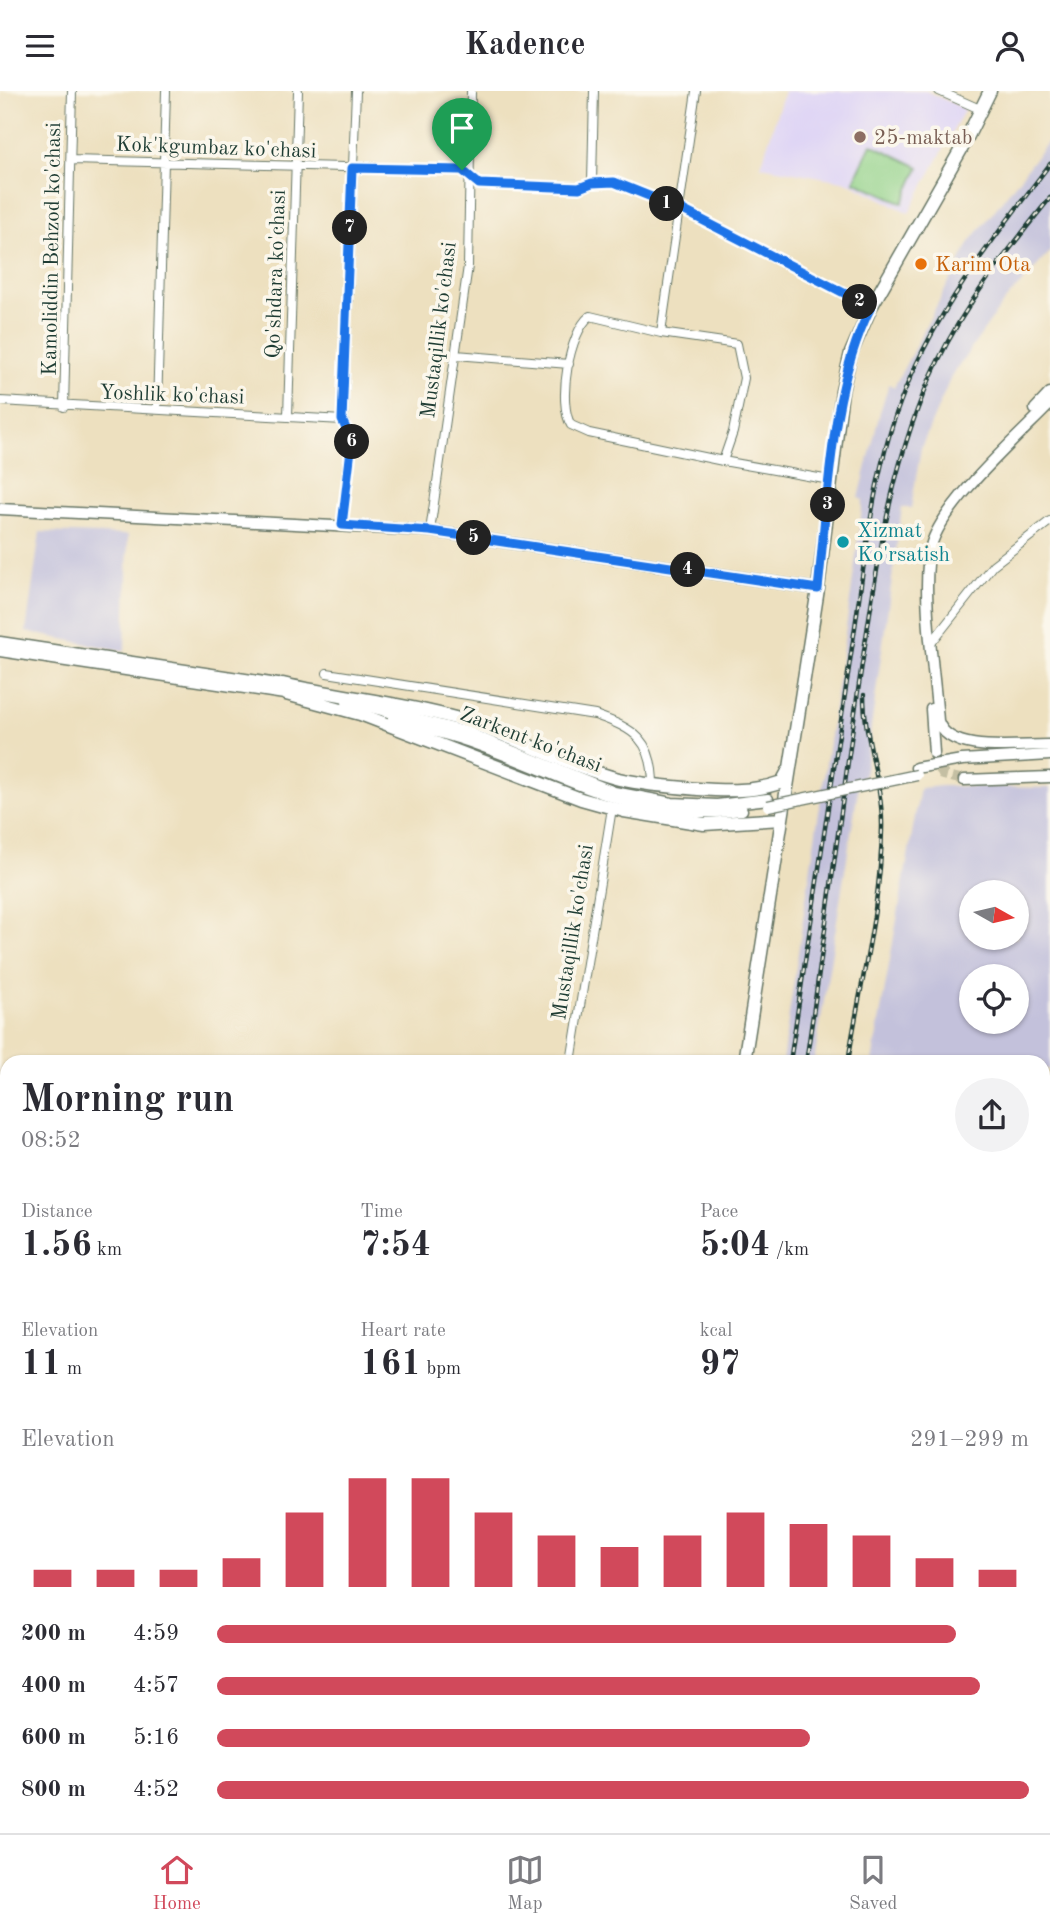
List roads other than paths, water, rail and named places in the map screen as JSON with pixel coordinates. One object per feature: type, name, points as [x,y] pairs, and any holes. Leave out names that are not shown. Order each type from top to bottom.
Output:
[{"type":"main road","points":[[745,1055],[818,589],[830,480],[847,369],[857,337],[871,307],[982,110],[990,91]]},
{"type":"main road","points":[[933,754],[921,586],[926,543],[946,504],[1050,393]]},
{"type":"main road","points":[[1050,404],[951,508],[931,544],[928,564],[939,724],[949,737],[961,743],[1050,745]]},
{"type":"main road","points":[[0,509],[430,531],[818,589]]},
{"type":"main road","name":"Zarkent ko'chasi","points":[[0,642],[285,689],[466,732],[614,792],[672,803],[706,805],[768,802],[962,760],[1050,755]]},
{"type":"main road","name":"Zarkent ko'chasi","points":[[0,651],[285,689]]},
{"type":"main road","points":[[285,689],[453,718],[502,734],[573,763],[653,786],[720,791],[769,787],[782,782],[790,765]]},
{"type":"main road","points":[[285,689],[580,799],[612,808],[651,818],[704,824],[782,819]]},
{"type":"main road","name":"Zarkent ko'chasi","points":[[916,771],[1050,762]]},
{"type":"main road","points":[[964,780],[1050,777]]},
{"type":"street","name":"Kamoliddin Behzod ko'chasi","points":[[64,407],[72,91]]},
{"type":"street","points":[[157,409],[166,91]]},
{"type":"street","name":"Qo'shdara ko'chasi","points":[[288,417],[298,91]]},
{"type":"street","points":[[342,525],[352,441],[342,420],[356,91]]},
{"type":"street","name":"Mustaqillik ko'chasi","points":[[430,531],[468,266],[471,91]]},
{"type":"street","points":[[592,183],[594,91]]},
{"type":"street","points":[[661,334],[696,91]]},
{"type":"street","points":[[939,91],[982,110]]},
{"type":"street","name":"Kok'kgumbaz ko'chasi","points":[[71,160],[462,170],[479,184],[579,188],[592,183],[614,182],[679,208],[871,307]]},
{"type":"street","points":[[723,461],[733,432],[744,378],[737,344],[661,334],[590,316],[580,323],[569,364],[564,407],[571,425],[589,433],[723,461],[830,480]]},
{"type":"street","points":[[456,355],[569,364]]},
{"type":"street","name":"Yoshlik ko'chasi","points":[[0,401],[64,407],[157,409],[342,420]]},
{"type":"street","points":[[932,642],[993,565],[1050,521]]},
{"type":"street","points":[[327,673],[595,715],[627,726],[644,743],[653,766],[653,786]]},
{"type":"street","name":"Mustaqillik ko'chasi","points":[[571,1055],[612,808]]},
{"type":"tunnel","points":[[934,756],[943,775],[964,780]]},
{"type":"railway","points":[[791,1055],[870,520],[893,422],[934,329],[970,272],[1050,164]]},
{"type":"railway","points":[[807,1055],[868,625],[897,473],[921,399],[948,341],[989,277],[1050,198]]},
{"type":"railway","points":[[849,1055],[874,917],[881,858],[882,811],[864,695]]},
{"type":"place","name":"25-maktab","points":[[860,137]]},
{"type":"place","name":"Karim Ota","points":[[921,264]]},
{"type":"place","name":"Xizmat Ko'rsatish","points":[[843,542]]}]
